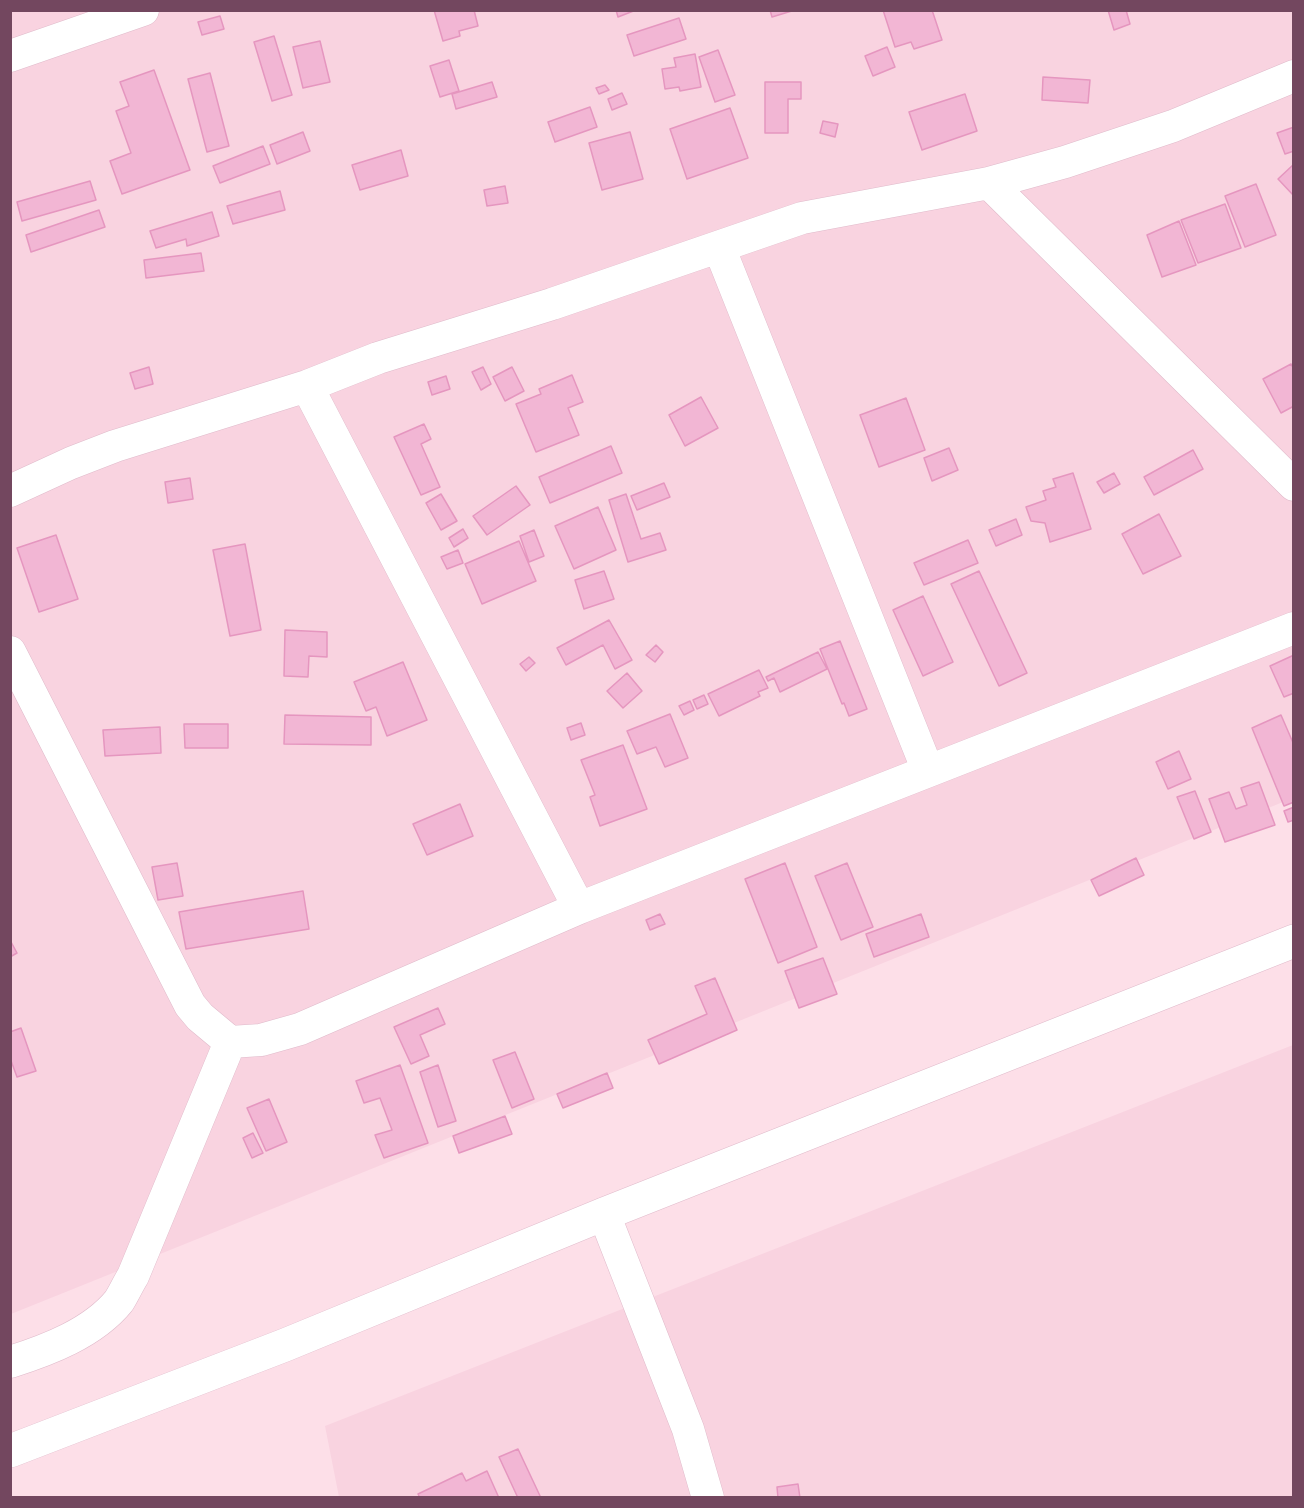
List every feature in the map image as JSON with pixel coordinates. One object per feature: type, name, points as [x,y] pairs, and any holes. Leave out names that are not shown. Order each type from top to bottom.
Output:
[{"type":"street","points":[[10,56],[142,10]]},
{"type":"street","points":[[10,491],[115,446],[307,386],[378,358],[552,304],[802,219],[989,183],[1065,162],[1173,126],[1293,76]]},
{"type":"street","points":[[989,183],[1293,484]]},
{"type":"street","points":[[719,247],[928,771]]},
{"type":"street","points":[[307,386],[579,908]]},
{"type":"street","points":[[10,651],[190,1005],[200,1017],[230,1042],[261,1040],[300,1029],[579,908],[1293,628]]},
{"type":"street","points":[[10,1451],[285,1345],[604,1214],[1293,941]]},
{"type":"street","points":[[10,1362],[46,1351],[94,1323],[118,1301],[133,1276],[230,1042]]},
{"type":"street","points":[[604,1214],[688,1429],[708,1497]]},
{"type":"shaded area","points":[[11,11],[1293,11],[1293,798],[11,1314]]},
{"type":"shaded area","points":[[1293,1045],[1293,1497],[339,1497],[325,1426]]},
{"type":"building","points":[[434,10],[474,10],[478,26],[459,31],[460,36],[443,41]]},
{"type":"building","points":[[616,10],[636,10],[618,17]]},
{"type":"building","points":[[770,10],[795,10],[772,17]]},
{"type":"building","points":[[883,10],[932,10],[942,40],[914,49],[911,42],[895,47]]},
{"type":"building","points":[[1108,10],[1126,10],[1130,24],[1114,30]]},
{"type":"building","points":[[220,16],[224,29],[202,35],[198,22]]},
{"type":"building","points":[[679,18],[686,39],[634,56],[627,35]]},
{"type":"building","points":[[274,36],[292,95],[272,101],[254,42]]},
{"type":"building","points":[[320,41],[330,82],[303,88],[293,47]]},
{"type":"building","points":[[887,47],[895,67],[873,76],[865,56]]},
{"type":"building","points":[[718,50],[735,95],[715,102],[699,57]]},
{"type":"building","points":[[695,54],[701,87],[680,91],[679,87],[665,89],[662,69],[676,67],[674,58]]},
{"type":"building","points":[[449,60],[459,91],[440,97],[430,66]]},
{"type":"building","points":[[154,70],[190,170],[122,194],[110,161],[131,153],[116,111],[129,106],[120,82]]},
{"type":"building","points":[[210,73],[229,146],[207,152],[188,79]]},
{"type":"building","points":[[1043,77],[1090,80],[1088,103],[1042,100]]},
{"type":"building","points":[[492,82],[497,97],[456,109],[452,94]]},
{"type":"building","points":[[765,82],[801,82],[801,99],[788,99],[788,133],[765,133]]},
{"type":"building","points":[[605,85],[609,90],[599,94],[596,88]]},
{"type":"building","points":[[622,93],[627,104],[612,110],[608,99]]},
{"type":"building","points":[[965,94],[977,131],[922,150],[909,112]]},
{"type":"building","points":[[590,107],[597,127],[555,142],[548,122]]},
{"type":"building","points":[[730,108],[748,158],[687,179],[670,129]]},
{"type":"building","points":[[823,121],[838,124],[835,137],[820,133]]},
{"type":"building","points":[[1294,127],[1294,151],[1285,154],[1277,133]]},
{"type":"building","points":[[303,132],[310,151],[277,164],[270,145]]},
{"type":"building","points":[[630,132],[643,179],[602,190],[589,143]]},
{"type":"building","points":[[263,146],[270,164],[220,183],[213,166]]},
{"type":"building","points":[[401,150],[408,176],[360,190],[352,165]]},
{"type":"building","points":[[1294,164],[1294,196],[1278,179]]},
{"type":"building","points":[[90,181],[96,200],[22,221],[17,202]]},
{"type":"building","points":[[1256,184],[1276,235],[1245,247],[1225,196]]},
{"type":"building","points":[[505,186],[508,203],[487,206],[484,190]]},
{"type":"building","points":[[280,191],[285,210],[233,224],[227,206]]},
{"type":"building","points":[[1225,204],[1241,248],[1198,263],[1181,220]]},
{"type":"building","points":[[99,210],[105,227],[31,252],[26,235]]},
{"type":"building","points":[[212,212],[219,236],[187,246],[186,239],[156,248],[150,231]]},
{"type":"building","points":[[1179,221],[1196,265],[1162,277],[1147,235]]},
{"type":"building","points":[[201,253],[204,271],[146,278],[144,260]]},
{"type":"building","points":[[1291,364],[1294,369],[1294,406],[1281,413],[1263,379]]},
{"type":"building","points":[[149,367],[153,384],[135,389],[130,373]]},
{"type":"building","points":[[483,367],[491,384],[481,390],[472,372]]},
{"type":"building","points":[[512,367],[524,391],[505,401],[493,377]]},
{"type":"building","points":[[572,375],[583,402],[568,408],[579,435],[536,452],[516,404],[541,394],[539,389]]},
{"type":"building","points":[[446,376],[450,389],[432,395],[428,382]]},
{"type":"building","points":[[701,397],[718,428],[685,446],[669,415]]},
{"type":"building","points":[[906,398],[925,450],[879,467],[860,415]]},
{"type":"building","points":[[424,424],[431,439],[421,444],[440,487],[421,495],[394,437]]},
{"type":"building","points":[[611,446],[622,473],[550,503],[539,477]]},
{"type":"building","points":[[949,448],[958,470],[932,481],[924,458]]},
{"type":"building","points":[[1193,450],[1203,469],[1154,495],[1144,477]]},
{"type":"building","points":[[1073,473],[1091,529],[1050,542],[1045,523],[1031,521],[1026,507],[1046,500],[1043,491],[1056,487],[1053,479]]},
{"type":"building","points":[[1114,473],[1120,484],[1104,493],[1097,482]]},
{"type":"building","points":[[190,478],[193,499],[168,503],[165,482]]},
{"type":"building","points":[[664,483],[670,497],[637,510],[631,496]]},
{"type":"building","points":[[516,486],[530,505],[487,535],[473,516]]},
{"type":"building","points":[[441,494],[457,521],[441,530],[426,503]]},
{"type":"building","points":[[626,494],[641,539],[660,533],[666,550],[628,562],[609,500]]},
{"type":"building","points":[[598,507],[616,550],[574,569],[555,526]]},
{"type":"building","points":[[1159,514],[1181,556],[1143,574],[1122,534]]},
{"type":"building","points":[[1016,519],[1022,535],[996,546],[989,530]]},
{"type":"building","points":[[463,529],[468,538],[454,547],[449,538]]},
{"type":"building","points":[[534,530],[544,556],[529,562],[520,536]]},
{"type":"building","points":[[56,535],[78,599],[39,612],[17,548]]},
{"type":"building","points":[[968,540],[978,563],[924,585],[914,563]]},
{"type":"building","points":[[519,541],[536,581],[482,604],[465,564]]},
{"type":"building","points":[[245,544],[261,630],[230,636],[213,550]]},
{"type":"building","points":[[458,550],[463,563],[447,569],[441,557]]},
{"type":"building","points":[[604,571],[614,599],[584,609],[575,580]]},
{"type":"building","points":[[979,571],[1027,673],[999,686],[951,584]]},
{"type":"building","points":[[923,596],[953,662],[923,676],[893,610]]},
{"type":"building","points":[[609,620],[632,660],[615,669],[603,645],[566,665],[557,648]]},
{"type":"building","points":[[285,630],[327,632],[327,657],[309,656],[308,677],[284,676]]},
{"type":"building","points":[[840,641],[867,709],[849,716],[820,649]]},
{"type":"building","points":[[656,645],[663,652],[655,662],[646,655]]},
{"type":"building","points":[[818,652],[827,669],[780,692],[774,678],[768,681],[766,677]]},
{"type":"building","points":[[1294,655],[1294,693],[1284,697],[1270,666]]},
{"type":"building","points":[[529,657],[535,663],[526,671],[520,664]]},
{"type":"building","points":[[403,662],[427,720],[387,736],[376,707],[366,711],[354,682]]},
{"type":"building","points":[[759,670],[768,688],[758,692],[760,696],[719,716],[708,694]]},
{"type":"building","points":[[627,673],[642,691],[623,708],[607,691]]},
{"type":"building","points":[[704,695],[708,704],[697,709],[693,700]]},
{"type":"building","points":[[690,701],[694,710],[684,715],[679,706]]},
{"type":"building","points":[[670,714],[688,758],[665,767],[656,747],[637,754],[627,731]]},
{"type":"building","points":[[285,715],[371,717],[371,745],[284,744]]},
{"type":"building","points":[[1281,715],[1294,745],[1294,802],[1284,806],[1252,728]]},
{"type":"building","points":[[581,723],[585,735],[571,740],[567,728]]},
{"type":"building","points":[[184,724],[228,724],[228,748],[185,748]]},
{"type":"building","points":[[160,727],[161,753],[105,756],[103,730]]},
{"type":"building","points":[[623,745],[647,809],[600,826],[590,797],[595,795],[581,760]]},
{"type":"building","points":[[1179,751],[1191,779],[1168,789],[1156,762]]},
{"type":"building","points":[[1259,782],[1275,825],[1225,842],[1209,799],[1229,792],[1236,809],[1247,805],[1241,788]]},
{"type":"building","points":[[1195,791],[1211,832],[1194,839],[1177,797]]},
{"type":"building","points":[[460,804],[473,836],[427,855],[413,824]]},
{"type":"building","points":[[1294,807],[1294,820],[1288,822],[1284,811]]},
{"type":"building","points":[[1136,858],[1144,875],[1099,896],[1091,880]]},
{"type":"building","points":[[177,863],[183,896],[158,900],[152,867]]},
{"type":"building","points":[[785,863],[817,947],[778,963],[745,879]]},
{"type":"building","points":[[847,863],[873,927],[841,940],[815,876]]},
{"type":"building","points":[[303,891],[309,929],[186,949],[179,912]]},
{"type":"building","points":[[660,914],[665,924],[650,930],[646,920]]},
{"type":"building","points":[[921,914],[929,937],[874,957],[866,934]]},
{"type":"building","points":[[10,940],[17,953],[10,957]]},
{"type":"building","points":[[823,958],[837,994],[799,1008],[785,971]]},
{"type":"building","points":[[715,978],[737,1030],[659,1064],[648,1040],[707,1014],[695,986]]},
{"type":"building","points":[[438,1008],[445,1024],[420,1035],[429,1056],[411,1064],[394,1027]]},
{"type":"building","points":[[21,1028],[36,1071],[17,1077],[10,1058],[10,1032]]},
{"type":"building","points":[[515,1052],[534,1099],[512,1108],[493,1060]]},
{"type":"building","points":[[400,1065],[428,1143],[384,1158],[375,1135],[392,1130],[380,1098],[364,1103],[356,1081]]},
{"type":"building","points":[[438,1065],[456,1121],[438,1127],[420,1072]]},
{"type":"building","points":[[607,1073],[613,1088],[563,1108],[557,1094]]},
{"type":"building","points":[[269,1099],[287,1142],[266,1151],[247,1108]]},
{"type":"building","points":[[505,1116],[512,1134],[459,1153],[453,1136]]},
{"type":"building","points":[[253,1133],[263,1153],[252,1158],[243,1138]]},
{"type":"building","points":[[518,1449],[541,1498],[518,1498],[499,1457]]},
{"type":"building","points":[[487,1471],[499,1498],[420,1498],[418,1494],[462,1473],[466,1481]]},
{"type":"building","points":[[798,1484],[800,1498],[778,1498],[777,1487]]}]
